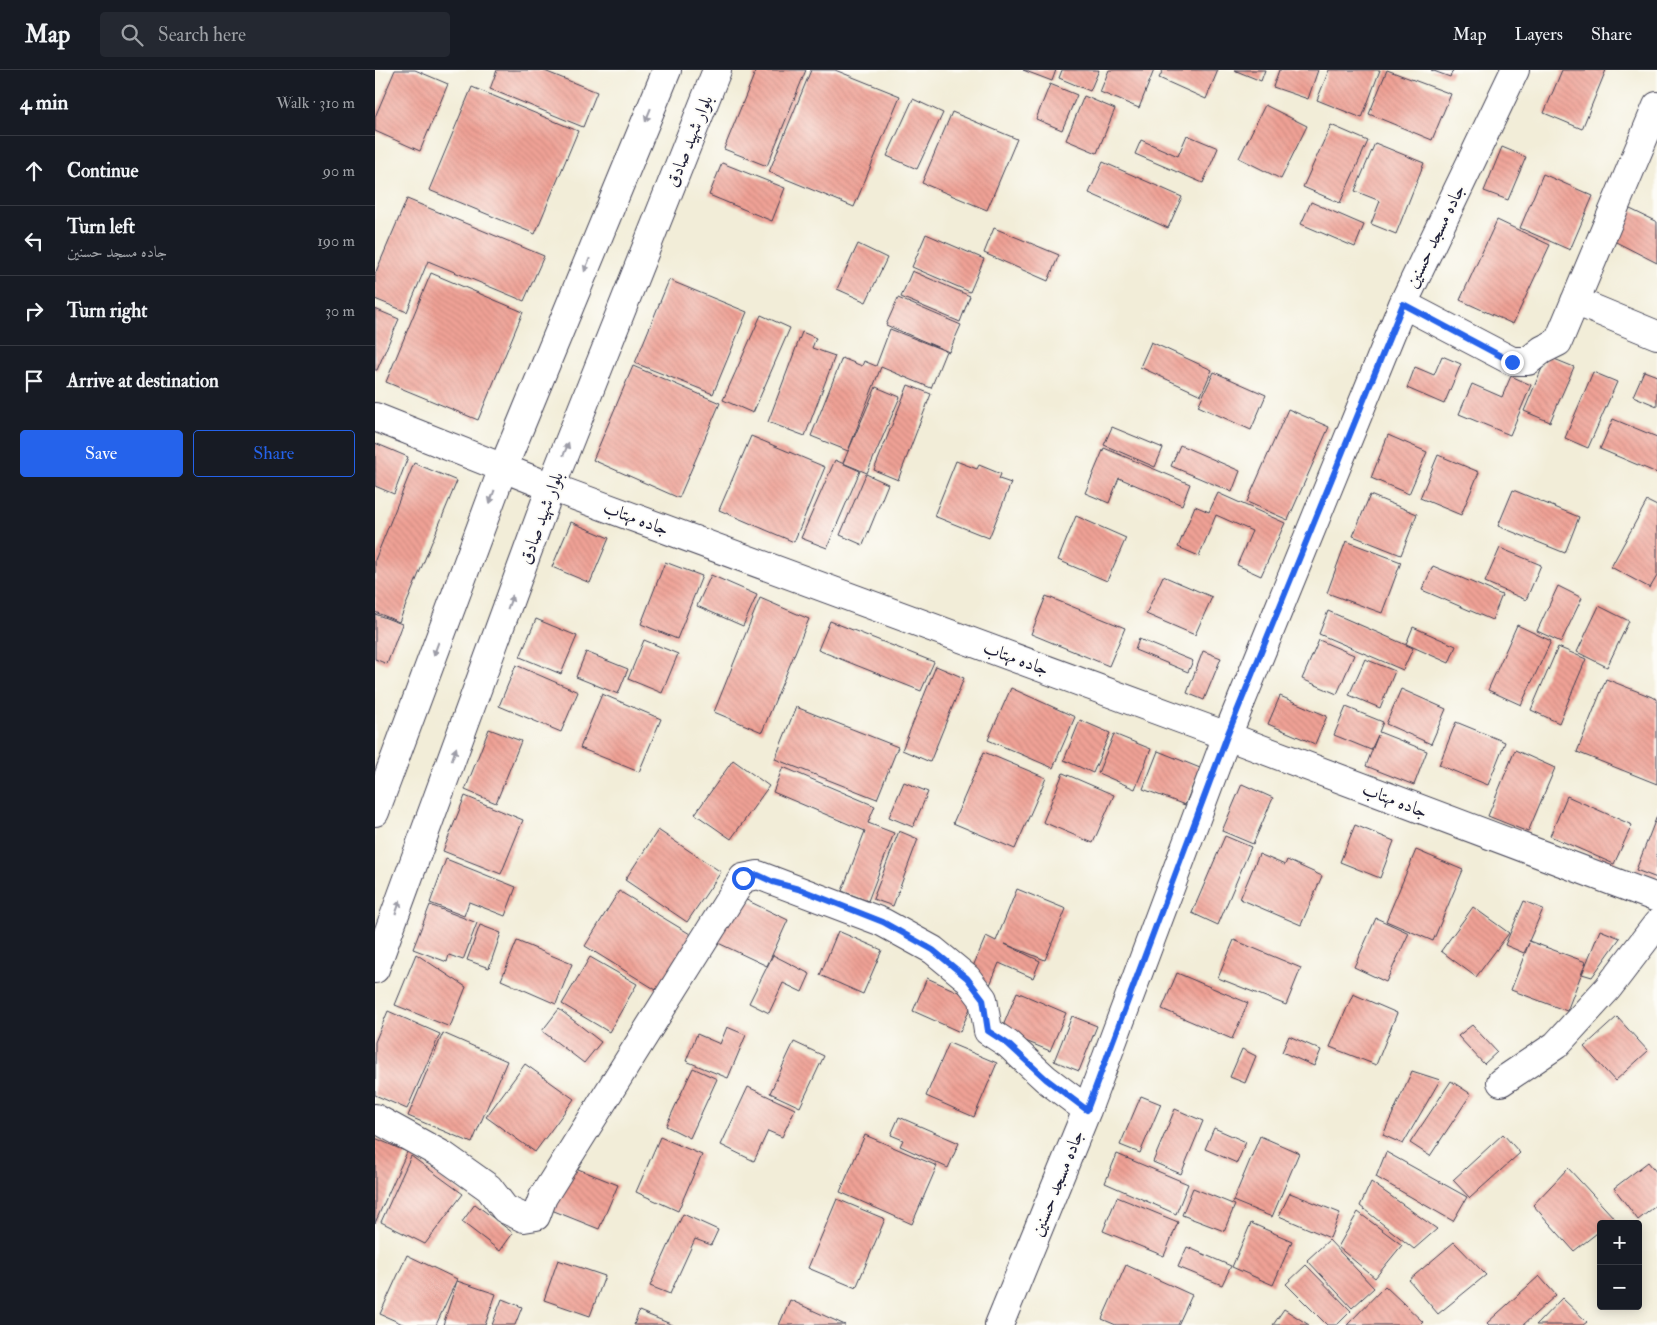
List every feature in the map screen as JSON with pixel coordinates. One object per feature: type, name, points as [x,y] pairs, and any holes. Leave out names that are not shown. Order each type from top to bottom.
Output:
[{"type":"street","points":[[375,812],[503,468],[667,70]]},
{"type":"street","name":"بلوار شهید صادق","points":[[375,969],[551,488],[717,70]]},
{"type":"street","name":"جاده مسجد حسنین","points":[[999,1325],[1087,1110],[1227,736],[1403,304],[1515,70]]},
{"type":"street","points":[[1403,304],[1512,362],[1528,361],[1542,350],[1558,342],[1657,106]]},
{"type":"street","points":[[1575,301],[1657,335]]},
{"type":"street","name":"جاده مهتاب","points":[[375,417],[551,488],[1227,736],[1657,898]]},
{"type":"street","points":[[375,1118],[444,1156],[489,1188],[505,1209],[525,1218],[537,1216],[543,1198],[743,878],[758,875],[883,922],[933,950],[967,978],[983,999],[988,1031],[1008,1044],[1046,1079],[1087,1110]]},
{"type":"street","points":[[1501,1082],[1556,1045],[1608,988],[1657,924]]},
{"type":"building","points":[[395,70],[415,70],[448,84],[420,151],[375,131],[375,117]]},
{"type":"building","points":[[497,70],[542,70],[597,92],[583,127],[490,89]]},
{"type":"building","points":[[756,70],[806,70],[767,166],[724,149]]},
{"type":"building","points":[[811,70],[835,70],[900,96],[854,207],[769,172]]},
{"type":"building","points":[[1023,70],[1056,70],[1052,81]]},
{"type":"building","points":[[1062,70],[1099,70],[1090,91],[1059,78]]},
{"type":"building","points":[[1109,70],[1154,70],[1139,108],[1100,92]]},
{"type":"building","points":[[1163,70],[1218,70],[1206,99],[1159,78]]},
{"type":"building","points":[[1234,70],[1265,70],[1261,81]]},
{"type":"building","points":[[1279,70],[1318,70],[1308,99],[1273,87]]},
{"type":"building","points":[[1329,70],[1380,70],[1362,118],[1317,100]]},
{"type":"building","points":[[1387,70],[1451,94],[1432,140],[1369,114]]},
{"type":"building","points":[[1431,70],[1453,70],[1450,77]]},
{"type":"building","points":[[1562,70],[1606,70],[1582,129],[1544,113]]},
{"type":"building","points":[[1050,84],[1077,95],[1062,130],[1036,119]]},
{"type":"building","points":[[472,87],[578,131],[535,234],[429,190]]},
{"type":"building","points":[[1084,96],[1115,109],[1097,153],[1066,140]]},
{"type":"building","points":[[913,99],[943,113],[917,169],[887,156]]},
{"type":"building","points":[[1265,105],[1307,126],[1281,179],[1239,158]]},
{"type":"building","points":[[952,112],[1017,139],[987,210],[922,183]]},
{"type":"building","points":[[1331,125],[1368,141],[1340,203],[1303,187]]},
{"type":"building","points":[[1187,135],[1218,148],[1203,183],[1135,154],[1141,140],[1178,156]]},
{"type":"building","points":[[1375,143],[1424,163],[1396,234],[1371,224],[1380,201],[1355,191]]},
{"type":"building","points":[[1502,147],[1526,157],[1508,200],[1484,191]]},
{"type":"building","points":[[1103,162],[1182,197],[1168,228],[1089,193]]},
{"type":"building","points":[[722,163],[785,188],[772,221],[709,195]]},
{"type":"building","points":[[1543,174],[1593,196],[1570,250],[1520,228]]},
{"type":"building","points":[[407,199],[544,256],[524,301],[428,261],[407,312],[375,299],[375,274]]},
{"type":"building","points":[[1311,202],[1364,225],[1355,247],[1301,224]]},
{"type":"building","points":[[1628,208],[1657,222],[1657,263],[1612,240]]},
{"type":"building","points":[[1497,220],[1550,245],[1513,324],[1460,300]]},
{"type":"building","points":[[994,228],[1059,255],[1048,281],[984,253]]},
{"type":"building","points":[[926,234],[984,259],[970,292],[912,267]]},
{"type":"building","points":[[858,244],[887,258],[866,302],[837,289]]},
{"type":"building","points":[[912,271],[970,296],[960,322],[901,297]]},
{"type":"building","points":[[431,273],[523,312],[478,420],[386,382]]},
{"type":"building","points":[[669,280],[747,312],[713,394],[635,363]]},
{"type":"building","points":[[898,298],[961,325],[949,352],[886,325]]},
{"type":"building","points":[[375,309],[399,319],[377,370],[375,370]]},
{"type":"building","points":[[761,315],[790,328],[753,413],[723,400]]},
{"type":"building","points":[[890,329],[946,351],[931,388],[881,367],[848,451],[811,436],[842,358],[862,366],[864,361],[876,366]]},
{"type":"building","points":[[802,332],[816,338],[812,348],[835,356],[805,436],[768,422]]},
{"type":"building","points":[[1151,342],[1212,370],[1201,395],[1140,367]]},
{"type":"building","points":[[1442,356],[1461,364],[1444,404],[1407,388],[1415,367],[1434,375]]},
{"type":"building","points":[[1547,356],[1574,367],[1550,422],[1524,411]]},
{"type":"building","points":[[633,366],[720,403],[679,498],[593,460]]},
{"type":"building","points":[[1644,371],[1657,376],[1657,406],[1633,396]]},
{"type":"building","points":[[1214,372],[1266,395],[1251,430],[1198,406]]},
{"type":"building","points":[[1593,372],[1617,382],[1588,448],[1565,438]]},
{"type":"building","points":[[1511,376],[1531,385],[1510,435],[1459,414],[1472,384],[1502,397]]},
{"type":"building","points":[[908,385],[931,394],[898,480],[874,470]]},
{"type":"building","points":[[876,387],[900,397],[867,473],[843,463]]},
{"type":"building","points":[[1288,409],[1329,427],[1288,520],[1247,502]]},
{"type":"building","points":[[1613,419],[1657,437],[1657,473],[1600,449]]},
{"type":"building","points":[[1112,427],[1163,448],[1155,467],[1104,445]]},
{"type":"building","points":[[1388,435],[1427,452],[1409,494],[1371,478]]},
{"type":"building","points":[[751,436],[825,467],[794,542],[719,510]]},
{"type":"building","points":[[375,443],[408,457],[394,494],[375,486]]},
{"type":"building","points":[[1180,445],[1240,471],[1232,492],[1171,466]]},
{"type":"building","points":[[1104,448],[1190,484],[1182,505],[1119,478],[1109,503],[1085,493]]},
{"type":"building","points":[[1438,455],[1479,472],[1461,515],[1420,498]]},
{"type":"building","points":[[835,460],[860,471],[827,548],[801,538]]},
{"type":"building","points":[[956,461],[977,469],[979,465],[1001,474],[999,479],[1011,483],[989,538],[934,516]]},
{"type":"building","points":[[414,463],[457,481],[399,622],[375,612],[375,560]]},
{"type":"building","points":[[866,474],[888,484],[863,545],[840,535]]},
{"type":"building","points":[[1513,490],[1579,517],[1565,553],[1498,526]]},
{"type":"building","points":[[1218,493],[1285,523],[1261,576],[1237,565],[1252,531],[1216,515],[1199,556],[1178,547],[1195,506],[1209,512]]},
{"type":"building","points":[[1370,495],[1417,514],[1401,555],[1353,536]]},
{"type":"building","points":[[1647,501],[1657,506],[1657,576],[1650,588],[1611,567]]},
{"type":"building","points":[[1076,516],[1126,538],[1107,581],[1058,560]]},
{"type":"building","points":[[571,522],[609,538],[590,583],[552,567]]},
{"type":"building","points":[[1346,541],[1401,562],[1382,613],[1327,593]]},
{"type":"building","points":[[1500,548],[1541,565],[1526,600],[1485,582]]},
{"type":"building","points":[[665,562],[702,576],[677,639],[641,624]]},
{"type":"building","points":[[1433,566],[1502,595],[1492,620],[1422,590]]},
{"type":"building","points":[[711,575],[757,595],[743,626],[697,606]]},
{"type":"building","points":[[1163,576],[1212,597],[1195,635],[1146,614]]},
{"type":"building","points":[[1558,586],[1582,598],[1561,642],[1537,631]]},
{"type":"building","points":[[1046,596],[1125,628],[1109,666],[1031,634]]},
{"type":"building","points":[[760,598],[809,619],[762,732],[714,712]]},
{"type":"building","points":[[1599,606],[1629,621],[1607,667],[1577,652]]},
{"type":"building","points":[[1328,611],[1413,648],[1403,670],[1319,634]]},
{"type":"building","points":[[375,614],[402,624],[387,664],[375,659]]},
{"type":"building","points":[[536,619],[577,636],[561,674],[520,657]]},
{"type":"building","points":[[830,621],[934,662],[921,691],[818,650]]},
{"type":"building","points":[[1517,625],[1551,641],[1521,705],[1488,690]]},
{"type":"building","points":[[1413,627],[1456,646],[1449,663],[1406,644]]},
{"type":"building","points":[[1139,639],[1193,661],[1188,672],[1135,650]]},
{"type":"building","points":[[644,640],[678,654],[662,693],[628,679]]},
{"type":"building","points":[[1319,640],[1354,655],[1337,694],[1302,679]]},
{"type":"building","points":[[1558,647],[1586,659],[1559,723],[1531,710]]},
{"type":"building","points":[[1203,651],[1221,658],[1204,700],[1187,693]]},
{"type":"building","points":[[586,652],[628,669],[618,694],[576,677]]},
{"type":"building","points":[[1365,659],[1395,671],[1380,708],[1349,695]]},
{"type":"building","points":[[516,665],[578,692],[561,732],[499,706]]},
{"type":"building","points":[[936,666],[964,678],[930,762],[902,750]]},
{"type":"building","points":[[1606,679],[1657,699],[1657,784],[1577,752]]},
{"type":"building","points":[[1011,688],[1075,717],[1053,768],[988,740]]},
{"type":"building","points":[[1401,689],[1446,709],[1431,744],[1386,724]]},
{"type":"building","points":[[602,694],[661,719],[639,772],[580,748]]},
{"type":"building","points":[[1280,696],[1327,716],[1315,744],[1268,724]]},
{"type":"building","points":[[796,707],[898,747],[877,799],[775,759]]},
{"type":"building","points":[[1346,707],[1383,722],[1379,732],[1427,751],[1414,785],[1366,766],[1378,735],[1371,750],[1334,735]]},
{"type":"building","points":[[1080,720],[1110,733],[1093,773],[1064,760]]},
{"type":"building","points":[[1456,722],[1505,742],[1488,785],[1439,765]]},
{"type":"building","points":[[489,729],[521,741],[496,803],[465,790]]},
{"type":"building","points":[[1114,734],[1151,749],[1135,789],[1098,773]]},
{"type":"building","points":[[1515,750],[1555,768],[1528,832],[1488,816]]},
{"type":"building","points":[[1158,751],[1200,768],[1185,805],[1143,789]]},
{"type":"building","points":[[984,752],[1046,778],[1015,849],[953,823]]},
{"type":"building","points":[[733,760],[769,786],[731,839],[695,814]]},
{"type":"building","points":[[783,767],[875,806],[868,823],[894,833],[868,901],[842,891],[865,831],[773,792]]},
{"type":"building","points":[[1063,773],[1114,795],[1093,843],[1043,822]]},
{"type":"building","points":[[904,782],[928,792],[913,827],[889,817]]},
{"type":"building","points":[[1242,784],[1273,798],[1253,844],[1222,831]]},
{"type":"building","points":[[465,796],[523,820],[501,874],[443,851]]},
{"type":"building","points":[[1567,796],[1632,825],[1614,864],[1550,836]]},
{"type":"building","points":[[1657,816],[1657,878],[1636,870]]},
{"type":"building","points":[[1355,825],[1394,841],[1380,878],[1340,862]]},
{"type":"building","points":[[658,830],[721,872],[687,922],[625,880]]},
{"type":"building","points":[[899,831],[918,839],[893,906],[873,899]]},
{"type":"building","points":[[1225,836],[1251,847],[1218,925],[1192,913]]},
{"type":"building","points":[[1416,850],[1463,870],[1433,941],[1386,921]]},
{"type":"building","points":[[1259,854],[1285,865],[1287,860],[1322,876],[1301,925],[1240,899]]},
{"type":"building","points":[[446,859],[516,887],[505,916],[469,902],[464,916],[430,903]]},
{"type":"building","points":[[1017,889],[1066,909],[1045,960],[1005,944],[1040,961],[1033,978],[999,963],[990,985],[969,976],[986,936],[996,941]]},
{"type":"building","points":[[619,891],[695,937],[661,993],[585,946]]},
{"type":"building","points":[[738,896],[788,920],[767,966],[716,942]]},
{"type":"building","points":[[1524,901],[1543,909],[1529,941],[1586,962],[1567,1011],[1511,990],[1529,943],[1524,953],[1505,945]]},
{"type":"building","points":[[430,905],[477,923],[463,960],[449,955],[447,962],[413,949]]},
{"type":"building","points":[[1473,907],[1509,933],[1476,977],[1441,951]]},
{"type":"building","points":[[1376,918],[1409,933],[1386,982],[1354,967]]},
{"type":"building","points":[[480,925],[501,933],[489,968],[467,960]]},
{"type":"building","points":[[1600,930],[1620,938],[1592,977],[1582,974]]},
{"type":"building","points":[[838,931],[882,950],[863,994],[820,975]]},
{"type":"building","points":[[1234,940],[1301,968],[1286,1005],[1218,978]]},
{"type":"building","points":[[517,941],[572,964],[556,1004],[501,980]]},
{"type":"building","points":[[416,954],[466,987],[450,1027],[395,1005]]},
{"type":"building","points":[[773,955],[810,974],[802,992],[783,983],[769,1013],[749,1003]]},
{"type":"building","points":[[590,957],[637,984],[609,1032],[562,1004]]},
{"type":"building","points":[[1177,973],[1248,1003],[1232,1039],[1162,1009]]},
{"type":"building","points":[[927,978],[974,999],[960,1032],[913,1011]]},
{"type":"building","points":[[1017,992],[1066,1013],[1050,1051],[1001,1031]]},
{"type":"building","points":[[1353,994],[1397,1013],[1376,1065],[1330,1047]]},
{"type":"building","points":[[559,1009],[601,1042],[584,1063],[542,1031]]},
{"type":"building","points":[[388,1011],[440,1034],[407,1109],[375,1095],[375,1042]]},
{"type":"building","points":[[1072,1016],[1097,1026],[1079,1071],[1054,1061]]},
{"type":"building","points":[[1617,1017],[1648,1051],[1615,1081],[1584,1047]]},
{"type":"building","points":[[1472,1025],[1497,1052],[1484,1064],[1458,1036]]},
{"type":"building","points":[[727,1027],[746,1035],[728,1078],[686,1061],[697,1034],[720,1044]]},
{"type":"building","points":[[443,1033],[507,1061],[472,1143],[408,1116]]},
{"type":"building","points":[[1289,1036],[1321,1050],[1314,1066],[1282,1052]]},
{"type":"building","points":[[794,1042],[824,1056],[800,1107],[770,1093]]},
{"type":"building","points":[[949,1043],[997,1063],[974,1117],[926,1096]]},
{"type":"building","points":[[1242,1049],[1256,1056],[1245,1083],[1230,1077]]},
{"type":"building","points":[[525,1064],[574,1099],[535,1152],[486,1117]]},
{"type":"building","points":[[693,1068],[717,1079],[690,1138],[666,1126]]},
{"type":"building","points":[[1412,1071],[1440,1080],[1403,1144],[1383,1135]]},
{"type":"building","points":[[1451,1081],[1471,1094],[1430,1156],[1410,1143]]},
{"type":"building","points":[[748,1087],[795,1109],[782,1137],[768,1131],[754,1161],[721,1145]]},
{"type":"building","points":[[1141,1096],[1161,1104],[1140,1153],[1120,1145]]},
{"type":"building","points":[[1175,1109],[1203,1121],[1181,1174],[1153,1162]]},
{"type":"building","points":[[899,1117],[959,1143],[948,1168],[900,1146],[903,1140],[891,1135]]},
{"type":"building","points":[[1214,1128],[1246,1142],[1237,1163],[1205,1149]]},
{"type":"building","points":[[1503,1134],[1520,1153],[1470,1198],[1453,1180]]},
{"type":"building","points":[[865,1135],[937,1166],[912,1224],[840,1192]]},
{"type":"building","points":[[1260,1136],[1299,1153],[1272,1217],[1233,1201]]},
{"type":"building","points":[[660,1137],[702,1155],[678,1211],[636,1192]]},
{"type":"building","points":[[375,1138],[407,1152],[375,1223]]},
{"type":"building","points":[[1386,1152],[1467,1197],[1453,1221],[1376,1177]]},
{"type":"building","points":[[1117,1154],[1188,1184],[1176,1214],[1105,1183]]},
{"type":"building","points":[[411,1156],[463,1194],[425,1244],[381,1222]]},
{"type":"building","points":[[1648,1162],[1657,1173],[1657,1205],[1638,1220],[1614,1188]]},
{"type":"building","points":[[568,1165],[618,1185],[599,1229],[549,1209]]},
{"type":"building","points":[[1568,1168],[1615,1219],[1597,1220],[1597,1233],[1574,1251],[1533,1205]]},
{"type":"building","points":[[1371,1182],[1437,1229],[1414,1249],[1360,1206]]},
{"type":"building","points":[[1193,1188],[1235,1205],[1224,1231],[1182,1215]]},
{"type":"building","points":[[1290,1193],[1340,1213],[1330,1238],[1279,1216]]},
{"type":"building","points":[[1117,1197],[1178,1222],[1164,1256],[1103,1231]]},
{"type":"building","points":[[837,1199],[885,1219],[856,1288],[808,1268]]},
{"type":"building","points":[[475,1204],[513,1233],[500,1251],[462,1222]]},
{"type":"building","points":[[1358,1212],[1402,1245],[1375,1278],[1338,1247]]},
{"type":"building","points":[[683,1214],[718,1230],[711,1245],[695,1239],[670,1294],[650,1286]]},
{"type":"building","points":[[1251,1223],[1292,1241],[1273,1285],[1232,1267]]},
{"type":"building","points":[[1329,1240],[1374,1288],[1352,1308],[1307,1260]]},
{"type":"building","points":[[1454,1242],[1486,1275],[1438,1314],[1409,1280]]},
{"type":"building","points":[[1187,1247],[1231,1266],[1222,1285],[1178,1267]]},
{"type":"building","points":[[407,1255],[457,1279],[436,1325],[405,1325],[380,1314]]},
{"type":"building","points":[[558,1260],[605,1276],[590,1316],[544,1300]]},
{"type":"building","points":[[1126,1265],[1192,1295],[1178,1325],[1116,1325],[1102,1319]]},
{"type":"building","points":[[1306,1265],[1351,1311],[1337,1325],[1327,1325],[1286,1284]]},
{"type":"building","points":[[1539,1276],[1556,1295],[1523,1325],[1489,1325],[1487,1323]]},
{"type":"building","points":[[457,1281],[496,1294],[485,1325],[443,1325]]},
{"type":"building","points":[[1385,1286],[1423,1322],[1420,1325],[1347,1325]]},
{"type":"building","points":[[1562,1298],[1587,1322],[1583,1325],[1536,1325]]},
{"type":"building","points":[[502,1299],[522,1307],[515,1325],[492,1325]]},
{"type":"building","points":[[790,1300],[845,1325],[779,1325]]},
{"type":"building","points":[[1284,1309],[1309,1325],[1273,1325]]},
{"type":"building","points":[[639,1311],[673,1325],[634,1325]]},
{"type":"route","points":[[743,878],[758,875],[773,882],[802,890],[883,922],[933,950],[967,978],[983,999],[988,1031],[1008,1044],[1046,1079],[1087,1110],[1227,736],[1403,304],[1512,362]]}]
